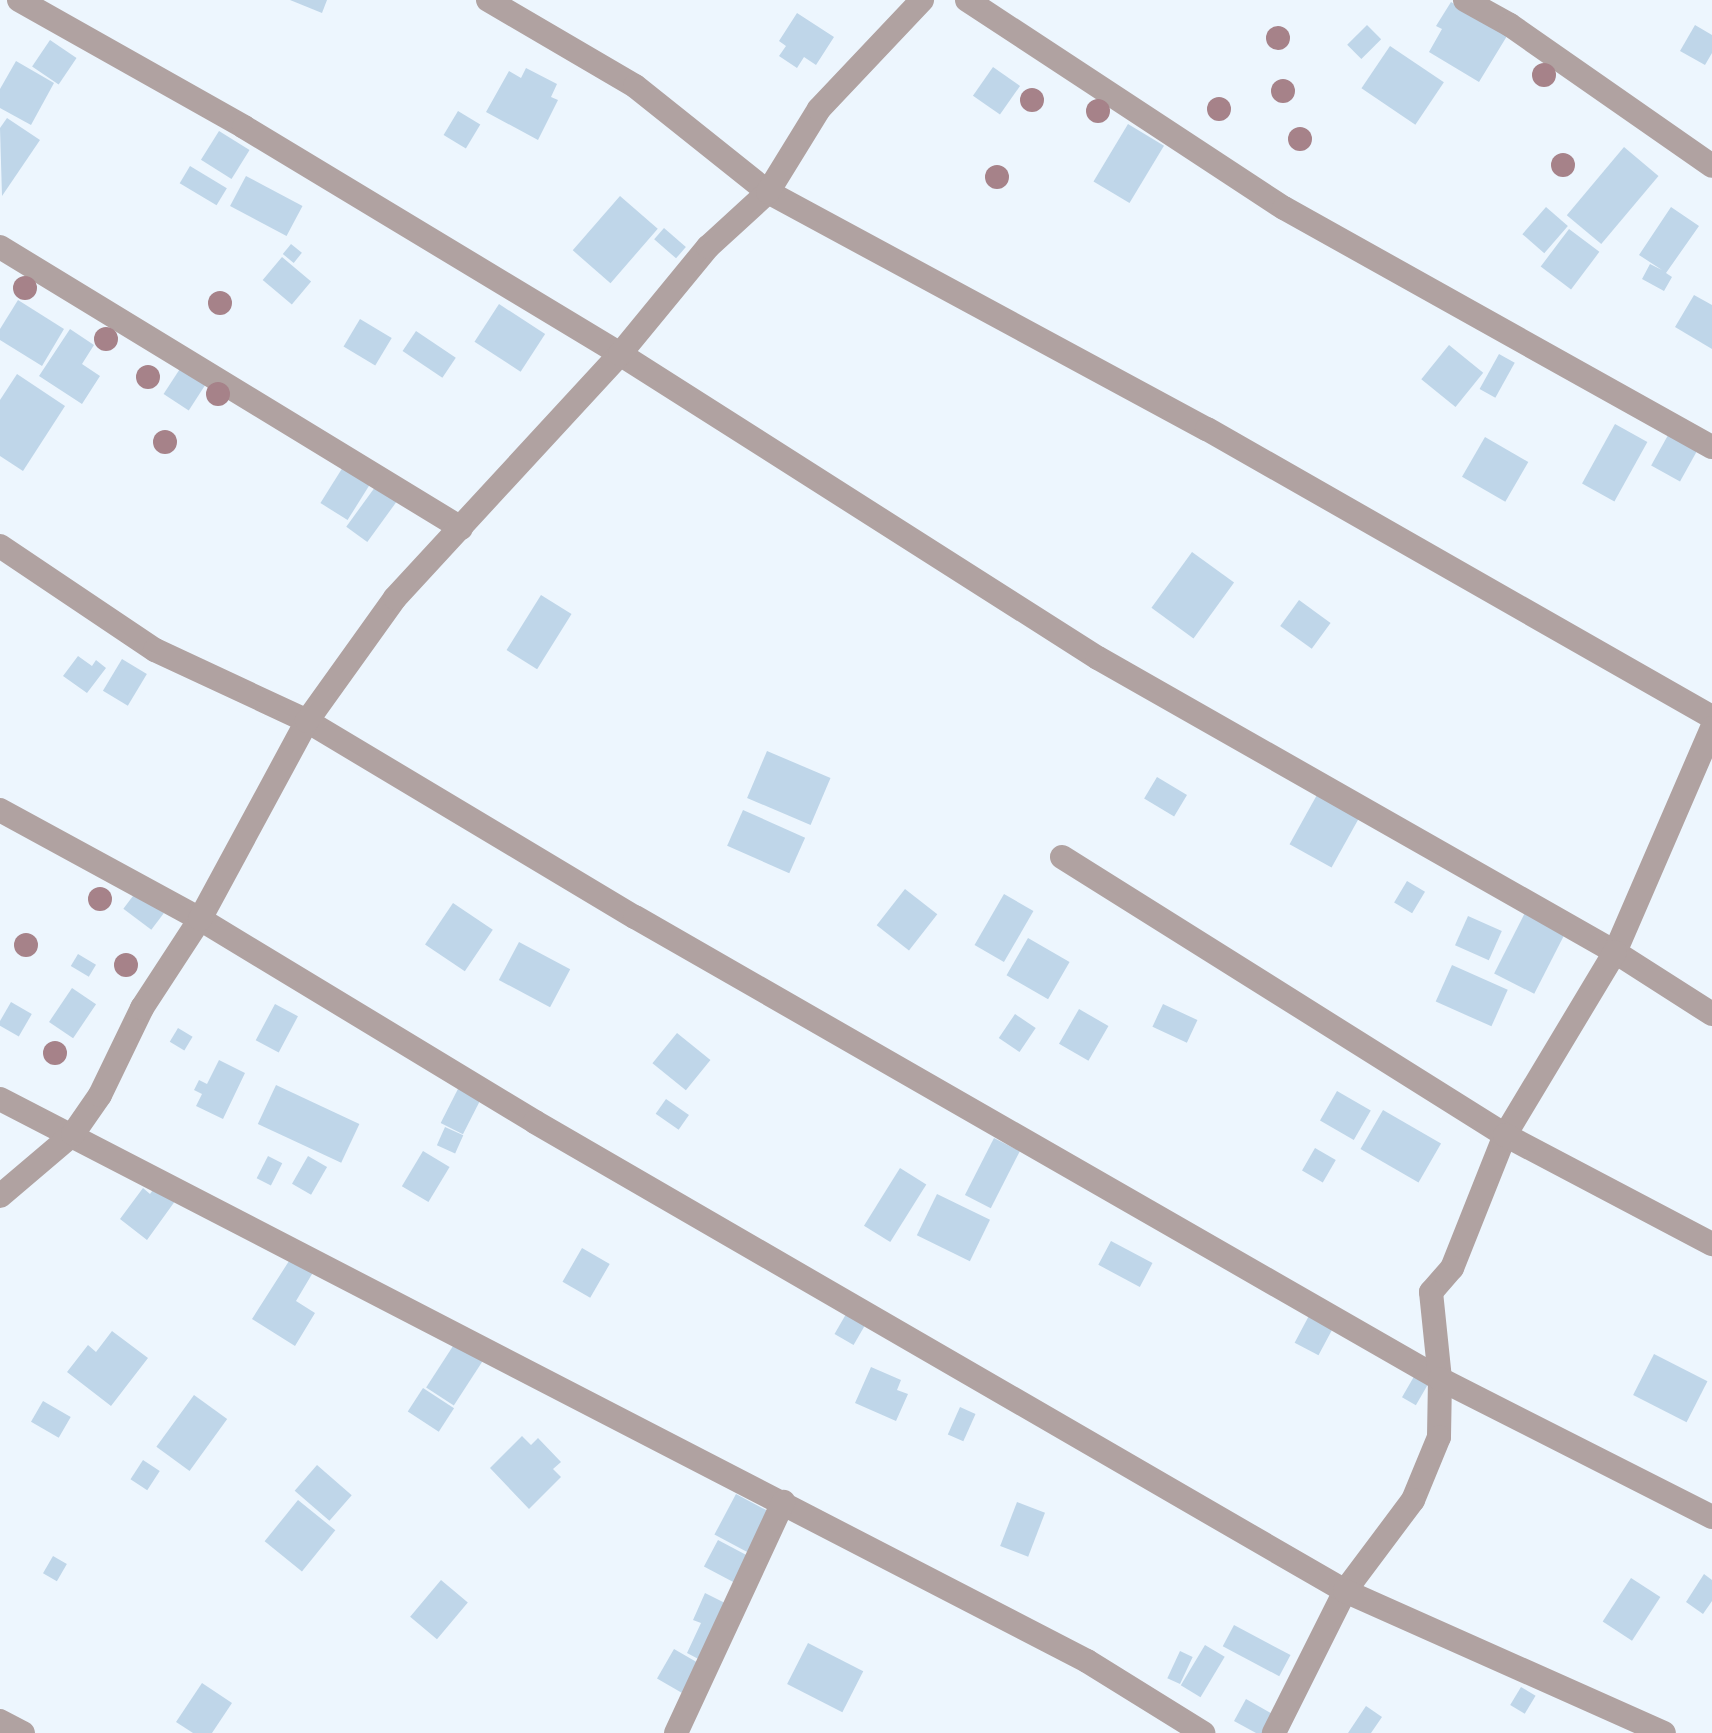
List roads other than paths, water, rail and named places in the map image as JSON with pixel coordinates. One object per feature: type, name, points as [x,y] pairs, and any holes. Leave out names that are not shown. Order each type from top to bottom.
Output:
[{"type":"street","points":[[19,0],[244,127],[620,354],[1098,658],[1615,952],[1712,1014]]},
{"type":"street","points":[[488,0],[635,86],[768,192],[1207,429],[1712,717]]},
{"type":"street","points":[[0,1196],[73,1134],[100,1095],[142,1008],[200,919],[307,721],[395,598],[620,354],[708,247],[768,192],[819,109],[922,0]]},
{"type":"street","points":[[967,0],[1284,208],[1712,447]]},
{"type":"street","points":[[1465,0],[1510,25],[1712,166]]},
{"type":"street","points":[[0,247],[461,528]]},
{"type":"street","points":[[0,546],[155,650],[307,721],[635,917],[1440,1379],[1712,1517]]},
{"type":"street","points":[[1274,1733],[1345,1591],[1413,1500],[1439,1437],[1440,1379],[1431,1292],[1452,1268],[1505,1135],[1615,952],[1712,728]]},
{"type":"street","points":[[0,810],[200,919],[535,1122],[1345,1591],[1664,1733]]},
{"type":"street","points":[[1062,857],[1505,1135],[1712,1244]]},
{"type":"street","points":[[0,1099],[73,1134],[1087,1661],[1203,1733]]},
{"type":"street","points":[[676,1733],[783,1502]]},
{"type":"street","points":[[0,1721],[23,1733]]}]
